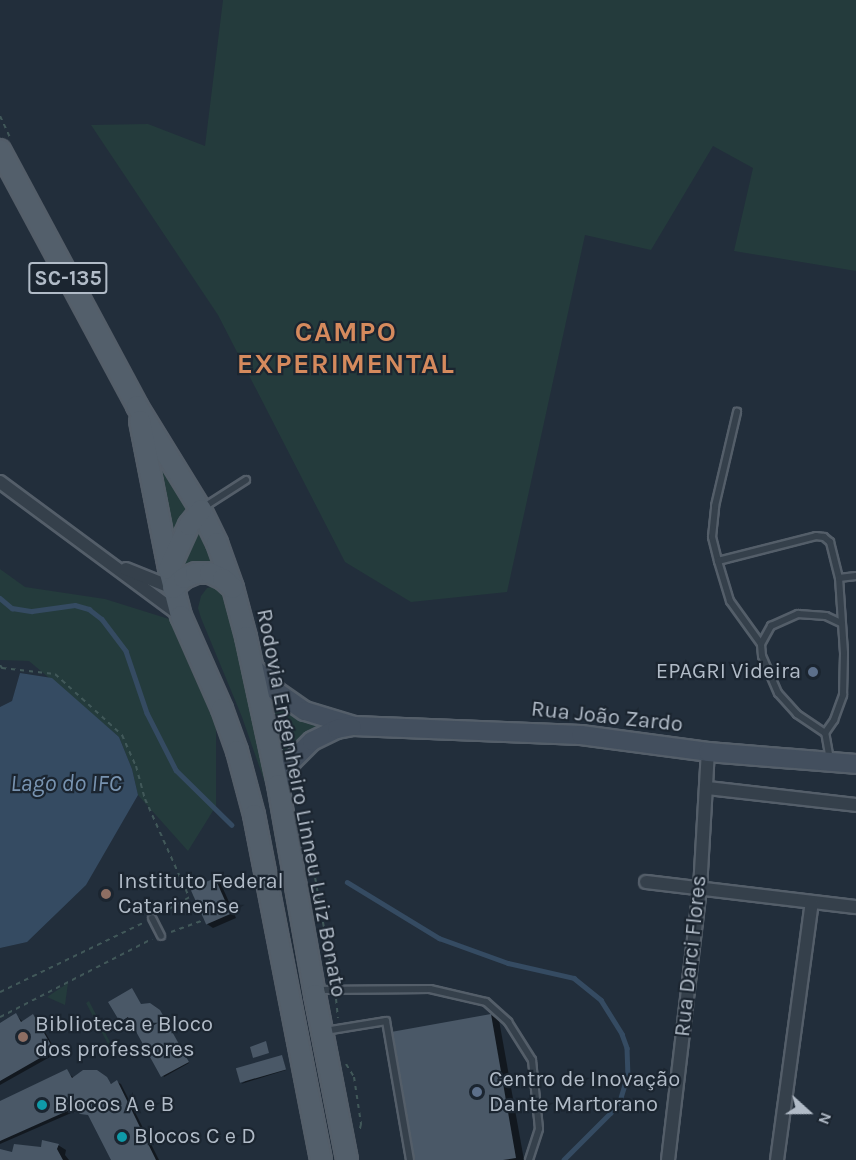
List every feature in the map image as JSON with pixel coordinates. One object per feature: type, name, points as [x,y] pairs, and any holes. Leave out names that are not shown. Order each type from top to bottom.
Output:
[{"type":"main road","name":"Rodovia Engenheiro Linneu Luiz Bonato","points":[[0,150],[137,406],[201,510],[217,543],[233,588],[278,785],[314,991],[331,1029],[347,1160]]},
{"type":"main road","name":"Rodovia Engenheiro Linneu Luiz Bonato","points":[[137,406],[171,578],[181,616],[222,709],[255,815],[321,1160]]},
{"type":"main road","points":[[201,510],[189,525],[171,578],[184,579],[203,573],[223,579],[233,588]]},
{"type":"main road","name":"Rua João Zardo","points":[[252,666],[276,691],[304,711],[354,726]]},
{"type":"main road","name":"Rua João Zardo","points":[[278,785],[292,761],[312,741],[338,729],[354,726],[581,735],[708,752],[856,764]]},
{"type":"street","points":[[0,482],[181,616]]},
{"type":"street","points":[[109,561],[171,578]]},
{"type":"street","name":"Rua Darci Flores","points":[[668,1160],[700,889],[708,752]]},
{"type":"street","points":[[707,788],[856,805]]},
{"type":"street","points":[[646,882],[856,907]]},
{"type":"street","points":[[777,1160],[812,902]]},
{"type":"lane","points":[[737,412],[715,506],[712,537],[718,561],[730,601],[761,644],[762,656],[778,693],[797,714],[825,733]]},
{"type":"lane","points":[[201,510],[246,480]]},
{"type":"lane","points":[[718,561],[816,536],[824,537],[830,542],[839,579],[843,695],[834,720],[825,733],[830,761]]},
{"type":"lane","points":[[839,579],[856,576]]},
{"type":"lane","points":[[761,644],[771,626],[798,614],[826,616],[841,623]]},
{"type":"lane","points":[[152,918],[161,936]]},
{"type":"lane","points":[[314,991],[334,988],[430,989],[486,1002],[508,1022],[532,1060],[539,1129],[529,1160]]},
{"type":"lane","points":[[331,1029],[386,1021],[410,1160]]},
{"type":"path","points":[[0,665],[2,668],[54,674],[122,735],[136,766],[145,799],[191,896],[160,915]]},
{"type":"path","points":[[307,850],[312,860],[334,988],[331,1029]]},
{"type":"path","points":[[171,932],[204,920]]},
{"type":"path","points":[[0,992],[145,922]]},
{"type":"path","points":[[0,1017],[152,939]]},
{"type":"path","points":[[344,1061],[354,1077],[362,1124],[358,1139]]},
{"type":"green space","points":[[223,0],[856,0],[856,271],[734,251],[753,168],[713,146],[651,250],[585,235],[507,592],[411,602],[345,562],[218,315],[91,125],[148,124],[205,146]]},
{"type":"green space","points":[[155,451],[195,508],[171,536],[164,481]]},
{"type":"green space","points":[[200,522],[224,567],[182,577],[186,547]]},
{"type":"green space","points":[[0,569],[25,587],[105,599],[169,619],[216,726],[216,806],[188,851],[138,795],[132,769],[119,737],[29,661],[0,660]]},
{"type":"green space","points":[[216,586],[230,592],[265,783],[242,717],[198,608],[201,596],[207,588]]},
{"type":"green space","points":[[270,692],[286,711],[300,720],[322,727],[311,730],[299,740],[287,752],[282,765]]},
{"type":"green space","points":[[68,983],[65,1005],[47,997]]},
{"type":"green space","points":[[89,1001],[116,1054],[114,1055],[86,1003]]},
{"type":"water","name":"Lago do IFC","points":[[20,673],[52,678],[119,737],[132,769],[138,795],[86,885],[27,942],[0,948],[0,707],[12,701]]},
{"type":"building","points":[[215,878],[231,914],[206,925],[190,889]]},
{"type":"building","points":[[132,988],[141,1004],[150,1003],[160,1010],[189,1062],[161,1077],[128,1017],[120,1022],[108,1002]]},
{"type":"building","name":"Biblioteca e Bloco dos professores","points":[[16,1013],[21,1022],[33,1014],[54,1050],[0,1081],[0,1023]]},
{"type":"building","points":[[491,1014],[516,1158],[414,1160],[391,1032]]},
{"type":"building","points":[[266,1041],[269,1053],[253,1058],[250,1047]]},
{"type":"building","points":[[282,1055],[286,1069],[240,1083],[236,1068]]},
{"type":"building","points":[[67,1069],[72,1078],[83,1070],[97,1070],[107,1077],[111,1084],[117,1080],[156,1160],[111,1160],[88,1115],[80,1114],[74,1108],[0,1141],[0,1101]]},
{"type":"building","points":[[42,1140],[59,1144],[57,1149],[63,1160],[0,1160],[0,1149],[12,1152],[14,1144],[41,1147]]},
{"type":"waterway","points":[[0,598],[12,608],[32,611],[75,605],[89,609],[102,619],[126,651],[147,713],[176,770],[232,825]]},
{"type":"waterway","points":[[347,882],[439,938],[508,963],[574,978],[601,1000],[622,1034],[627,1048],[628,1075],[620,1101],[611,1113],[564,1160]]},
{"type":"place","name":"EPAGRI Videira","points":[[813,672]]},
{"type":"place","name":"Instituto Federal Catarinense","points":[[106,894]]},
{"type":"place","name":"Biblioteca e Bloco dos professores","points":[[23,1037]]},
{"type":"place","name":"Centro de Inovação Dante Martorano","points":[[477,1092]]},
{"type":"place","name":"Blocos A e B","points":[[42,1105]]},
{"type":"place","name":"Blocos C e D","points":[[122,1137]]},
{"type":"district","name":"CAMPO EXPERIMENTAL","points":[[346,348]]}]
